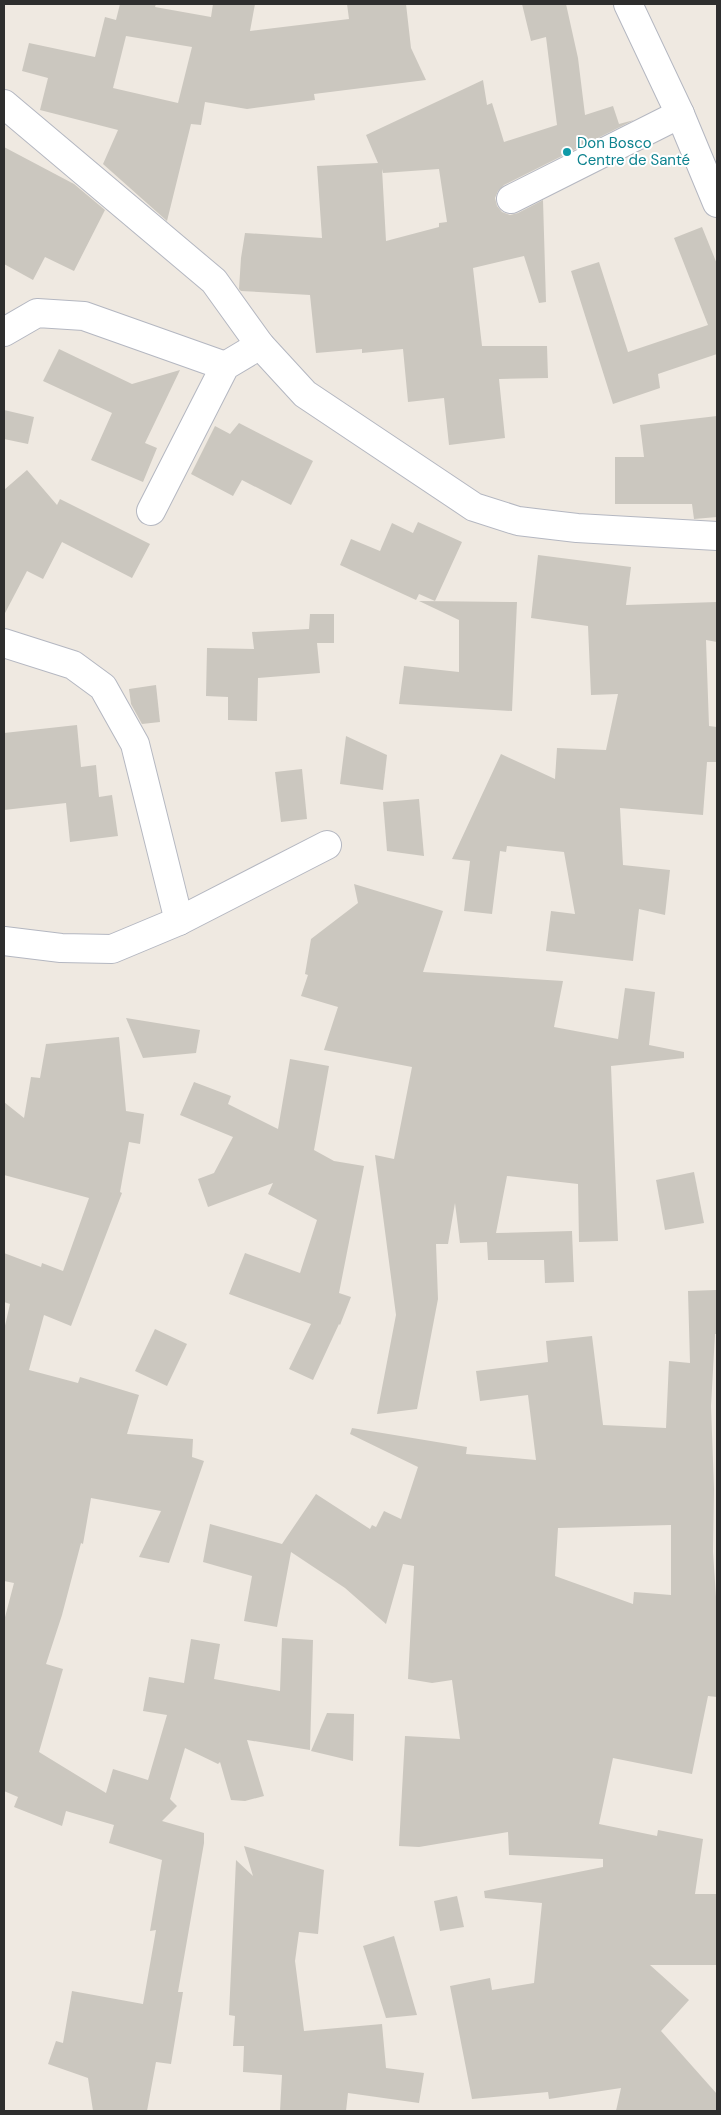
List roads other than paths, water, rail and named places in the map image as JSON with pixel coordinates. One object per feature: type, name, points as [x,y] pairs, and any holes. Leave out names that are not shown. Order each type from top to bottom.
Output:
[{"type":"street","points":[[628,4],[680,114],[717,203]]},
{"type":"street","points":[[4,104],[214,281],[260,345],[305,394],[474,507],[518,521],[577,528],[717,536]]},
{"type":"street","points":[[510,199],[680,114]]},
{"type":"street","points":[[4,332],[37,313],[84,316],[225,366]]},
{"type":"street","points":[[151,511],[225,366],[260,345]]},
{"type":"street","points":[[4,643],[73,665],[103,687],[135,744],[179,921]]},
{"type":"street","points":[[4,941],[61,948],[112,948],[179,921],[327,845]]},
{"type":"place","name":"Don Bosco Centre de Santé","points":[[567,152]]}]
